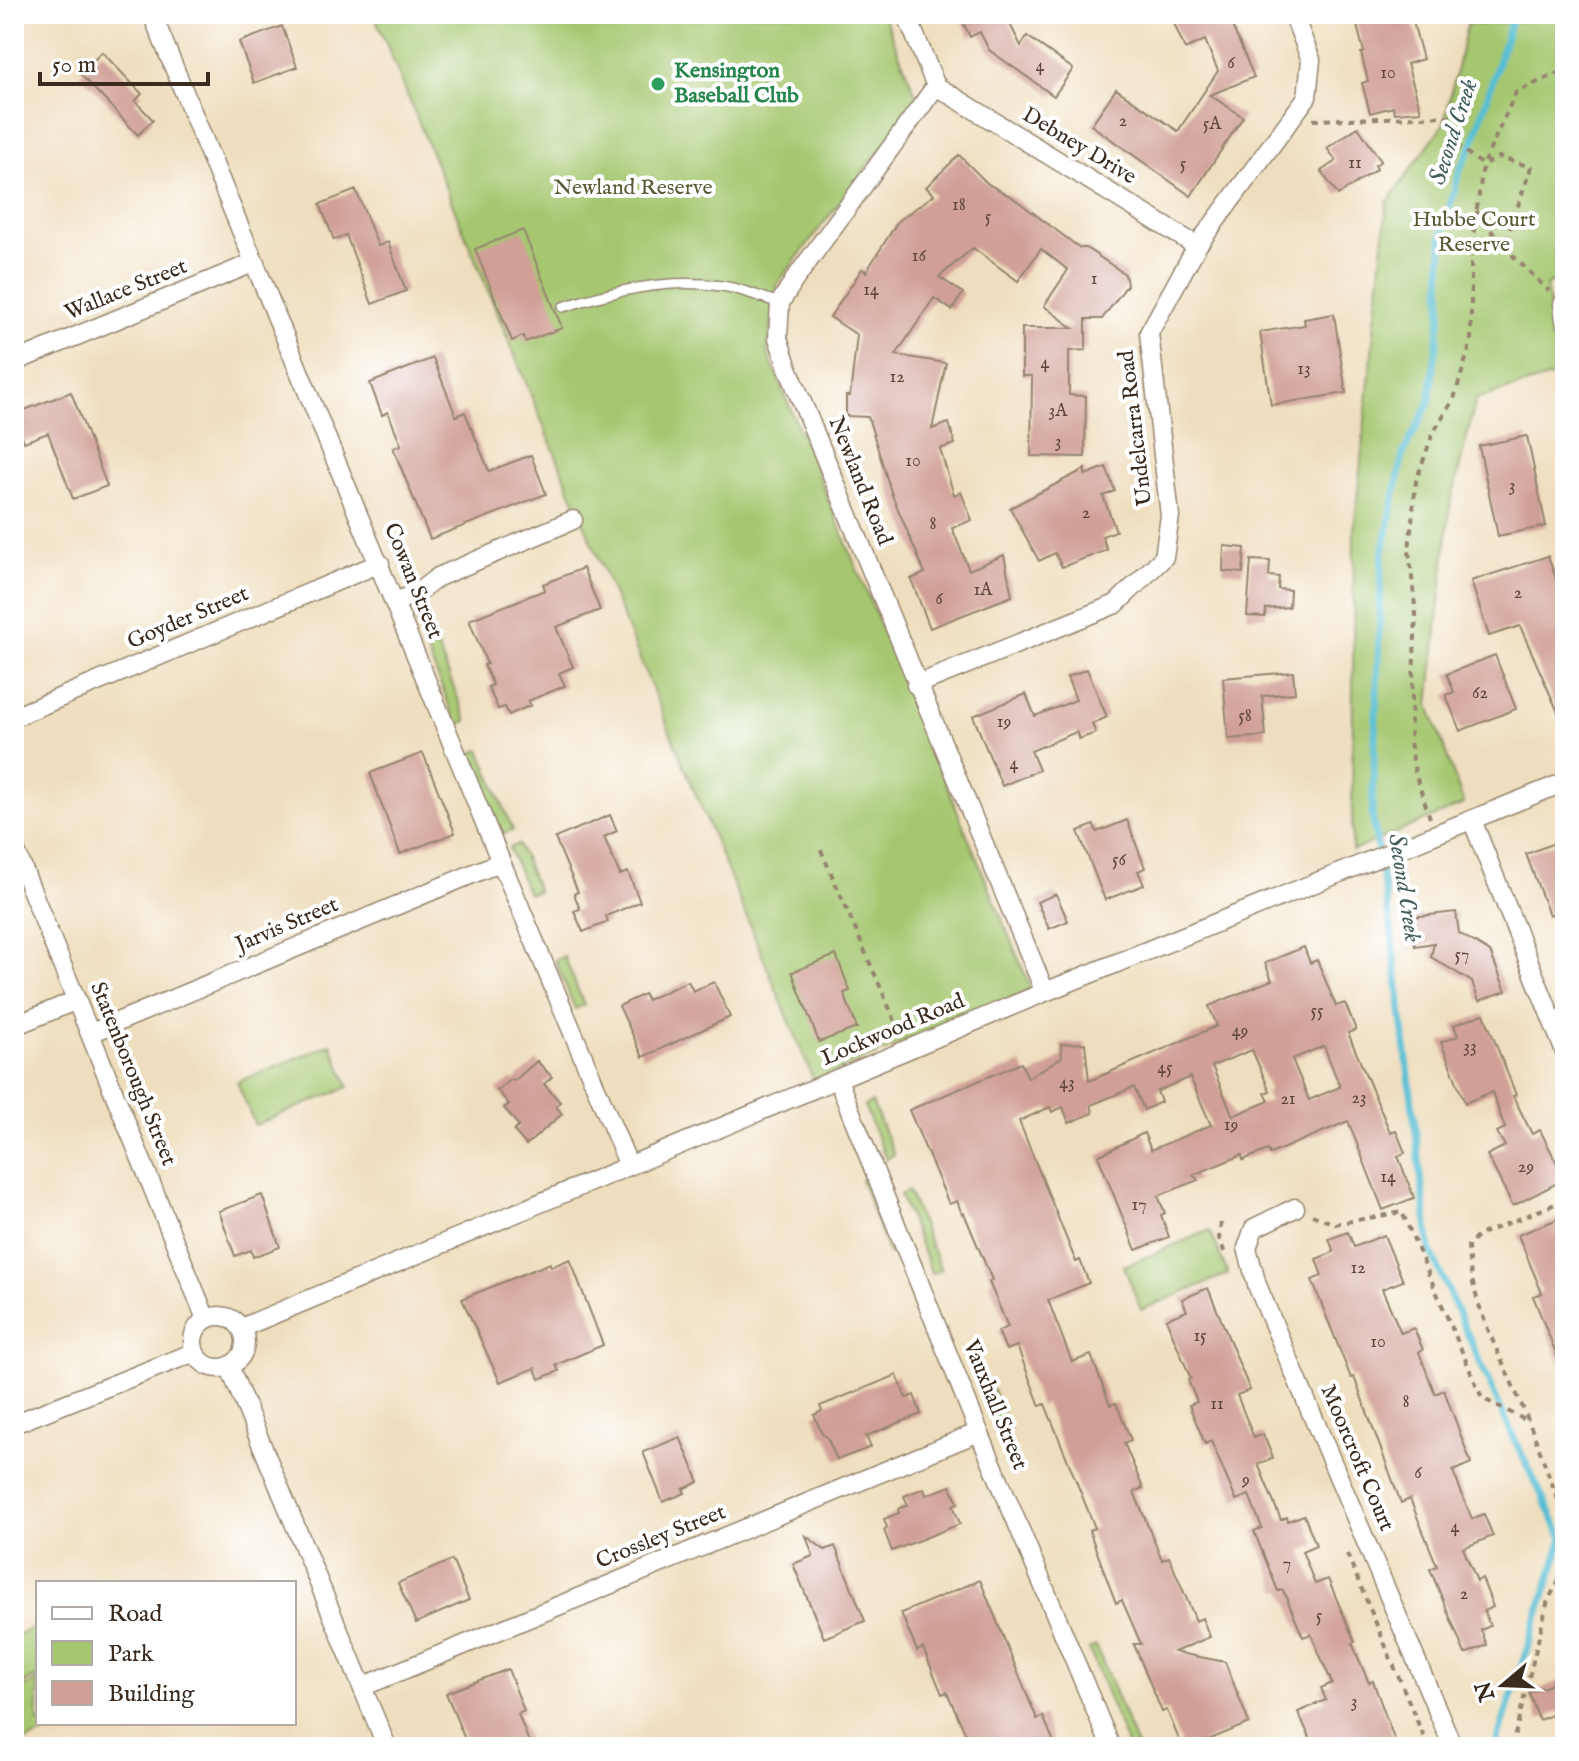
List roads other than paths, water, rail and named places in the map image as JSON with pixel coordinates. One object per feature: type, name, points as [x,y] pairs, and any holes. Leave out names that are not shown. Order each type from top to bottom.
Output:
[{"type":"street","name":"Cowan Street","points":[[152,14],[629,1166]]},
{"type":"street","points":[[780,303],[936,86],[906,14]]},
{"type":"street","name":"Undelcarra Road","points":[[916,685],[1116,604],[1164,557],[1170,516],[1149,333],[1197,246],[1307,97],[1311,60],[1293,14]]},
{"type":"street","name":"Debney Drive","points":[[936,86],[1197,246]]},
{"type":"street","name":"Wallace Street","points":[[14,362],[255,262]]},
{"type":"street","name":"Newland Road","points":[[780,303],[778,338],[788,368],[1045,992]]},
{"type":"street","points":[[395,602],[417,593],[438,577],[573,520]]},
{"type":"street","name":"Goyder Street","points":[[14,717],[380,563]]},
{"type":"street","name":"Lockwood Road","points":[[241,1328],[1045,992],[1565,782]]},
{"type":"street","points":[[1472,820],[1565,1052]]},
{"type":"street","name":"Statenborough Street","points":[[14,847],[206,1319]]},
{"type":"street","name":"Jarvis Street","points":[[91,1033],[501,862]]},
{"type":"street","points":[[14,1026],[77,1000]]},
{"type":"street","name":"Vauxhall Street","points":[[838,1080],[979,1432],[1111,1747]]},
{"type":"street","name":"Moorcroft Court","points":[[1295,1208],[1254,1228],[1247,1248],[1257,1285],[1453,1747]]},
{"type":"street","points":[[222,1316],[236,1322],[241,1328],[244,1350],[229,1366],[221,1368],[205,1364],[195,1352],[193,1337],[206,1319],[222,1316]]},
{"type":"street","points":[[14,1424],[195,1352]]},
{"type":"street","points":[[229,1366],[387,1747]]},
{"type":"street","name":"Crossley Street","points":[[362,1687],[979,1432]]},
{"type":"lane","points":[[563,307],[660,284],[722,286],[780,303]]},
{"type":"waterway","name":"Second Creek","points":[[1495,1747],[1563,1538],[1517,1445],[1430,1250],[1391,928],[1372,814],[1382,558],[1403,454],[1429,403],[1441,313],[1442,235],[1460,169],[1473,144],[1513,14]]},
{"type":"place","name":"Kensington Baseball Club","points":[[658,84]]},
{"type":"park label","name":"Newland Reserve","points":[[633,188]]},
{"type":"park label","name":"Hubbe Court Reserve","points":[[1474,232]]}]
